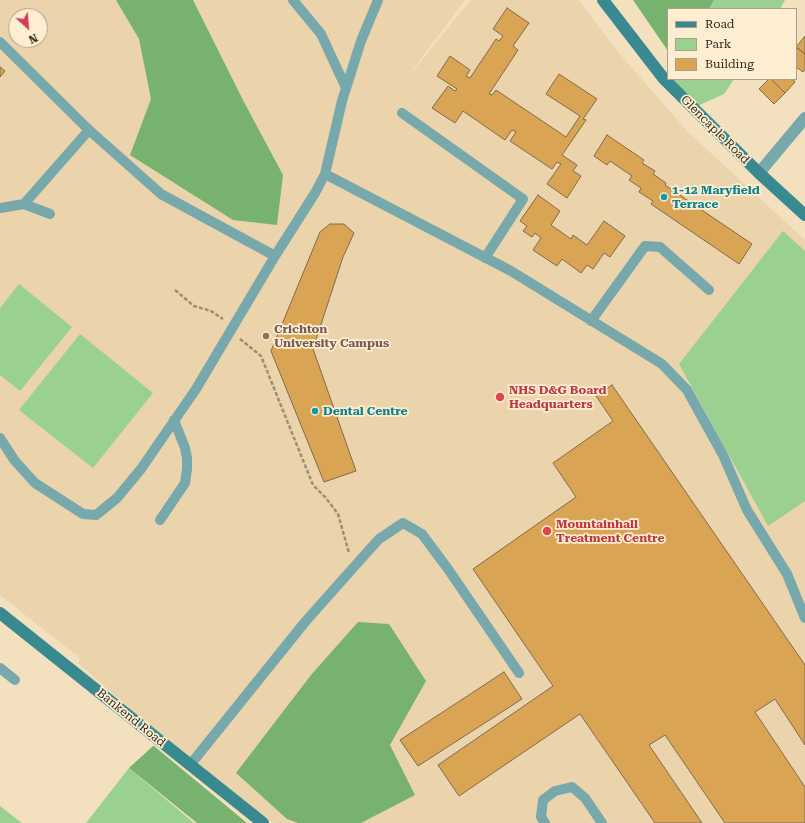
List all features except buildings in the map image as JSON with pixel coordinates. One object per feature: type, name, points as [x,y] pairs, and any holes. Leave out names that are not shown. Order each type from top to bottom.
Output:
[{"type":"street","name":"Glencaple Road","points":[[603,0],[664,80],[759,173],[805,215]]},
{"type":"street","points":[[759,173],[805,118]]},
{"type":"street","name":"Bankend Road","points":[[0,612],[263,823]]},
{"type":"lane","points":[[293,0],[321,34],[346,88]]},
{"type":"lane","points":[[0,438],[15,461],[35,483],[83,514],[96,516],[117,498],[141,469],[196,389],[275,256],[316,193],[325,174],[342,101],[361,41],[378,0]]},
{"type":"lane","points":[[0,42],[89,130],[161,194],[275,256]]},
{"type":"lane","points":[[402,113],[523,199],[485,258]]},
{"type":"lane","points":[[24,204],[89,130]]},
{"type":"lane","points":[[325,174],[510,271],[662,364],[687,390],[723,455],[746,510],[787,574],[805,618]]},
{"type":"lane","points":[[0,208],[24,204],[50,214]]},
{"type":"lane","points":[[591,320],[645,246],[660,248],[709,290]]},
{"type":"lane","points":[[160,520],[185,483],[187,469],[185,448],[174,420]]},
{"type":"lane","points":[[190,765],[306,622],[353,568],[379,539],[403,523],[422,534],[448,569],[519,673]]},
{"type":"lane","points":[[0,668],[15,680]]},
{"type":"lane","points":[[545,823],[541,817],[542,800],[555,791],[572,787],[585,798],[602,823]]},
{"type":"path","points":[[175,290],[194,306],[212,311],[261,356],[313,485],[326,498],[338,514],[353,568]]},
{"type":"shaded area","name":"NHS D&G Board Headquarters","points":[[0,0],[465,0],[403,83],[471,0],[579,0],[617,51],[688,132],[805,240],[805,823],[274,823],[215,781],[177,751],[78,663],[81,659],[0,595]]},
{"type":"green space","points":[[116,0],[193,0],[244,102],[283,175],[277,225],[233,220],[130,155],[151,99],[139,39]]},
{"type":"green space","points":[[633,0],[714,0],[710,8],[667,8],[667,50]]},
{"type":"green space","points":[[714,0],[785,0],[781,8],[710,8]]},
{"type":"green space","points":[[669,80],[733,80],[724,94],[693,108]]},
{"type":"green space","points":[[783,231],[805,251],[805,501],[768,526],[679,364]]},
{"type":"green space","points":[[19,284],[72,327],[20,391],[0,375],[0,308]]},
{"type":"green space","points":[[80,334],[153,393],[93,468],[19,410]]},
{"type":"green space","points":[[358,622],[389,624],[426,681],[390,745],[415,795],[361,823],[298,823],[287,819],[236,773],[311,675]]},
{"type":"green space","points":[[153,746],[247,823],[197,823],[129,768]]},
{"type":"green space","points":[[129,768],[194,823],[86,823]]},
{"type":"green space","points":[[0,806],[22,823],[0,823]]},
{"type":"place","name":"1-12 Maryfield Terrace","points":[[664,197]]},
{"type":"place","name":"Crichton University Campus","points":[[266,336]]},
{"type":"place","name":"NHS D&G Board Headquarters","points":[[500,397]]},
{"type":"place","name":"Dental Centre","points":[[315,411]]},
{"type":"place","name":"Mountainhall Treatment Centre","points":[[547,531]]}]
